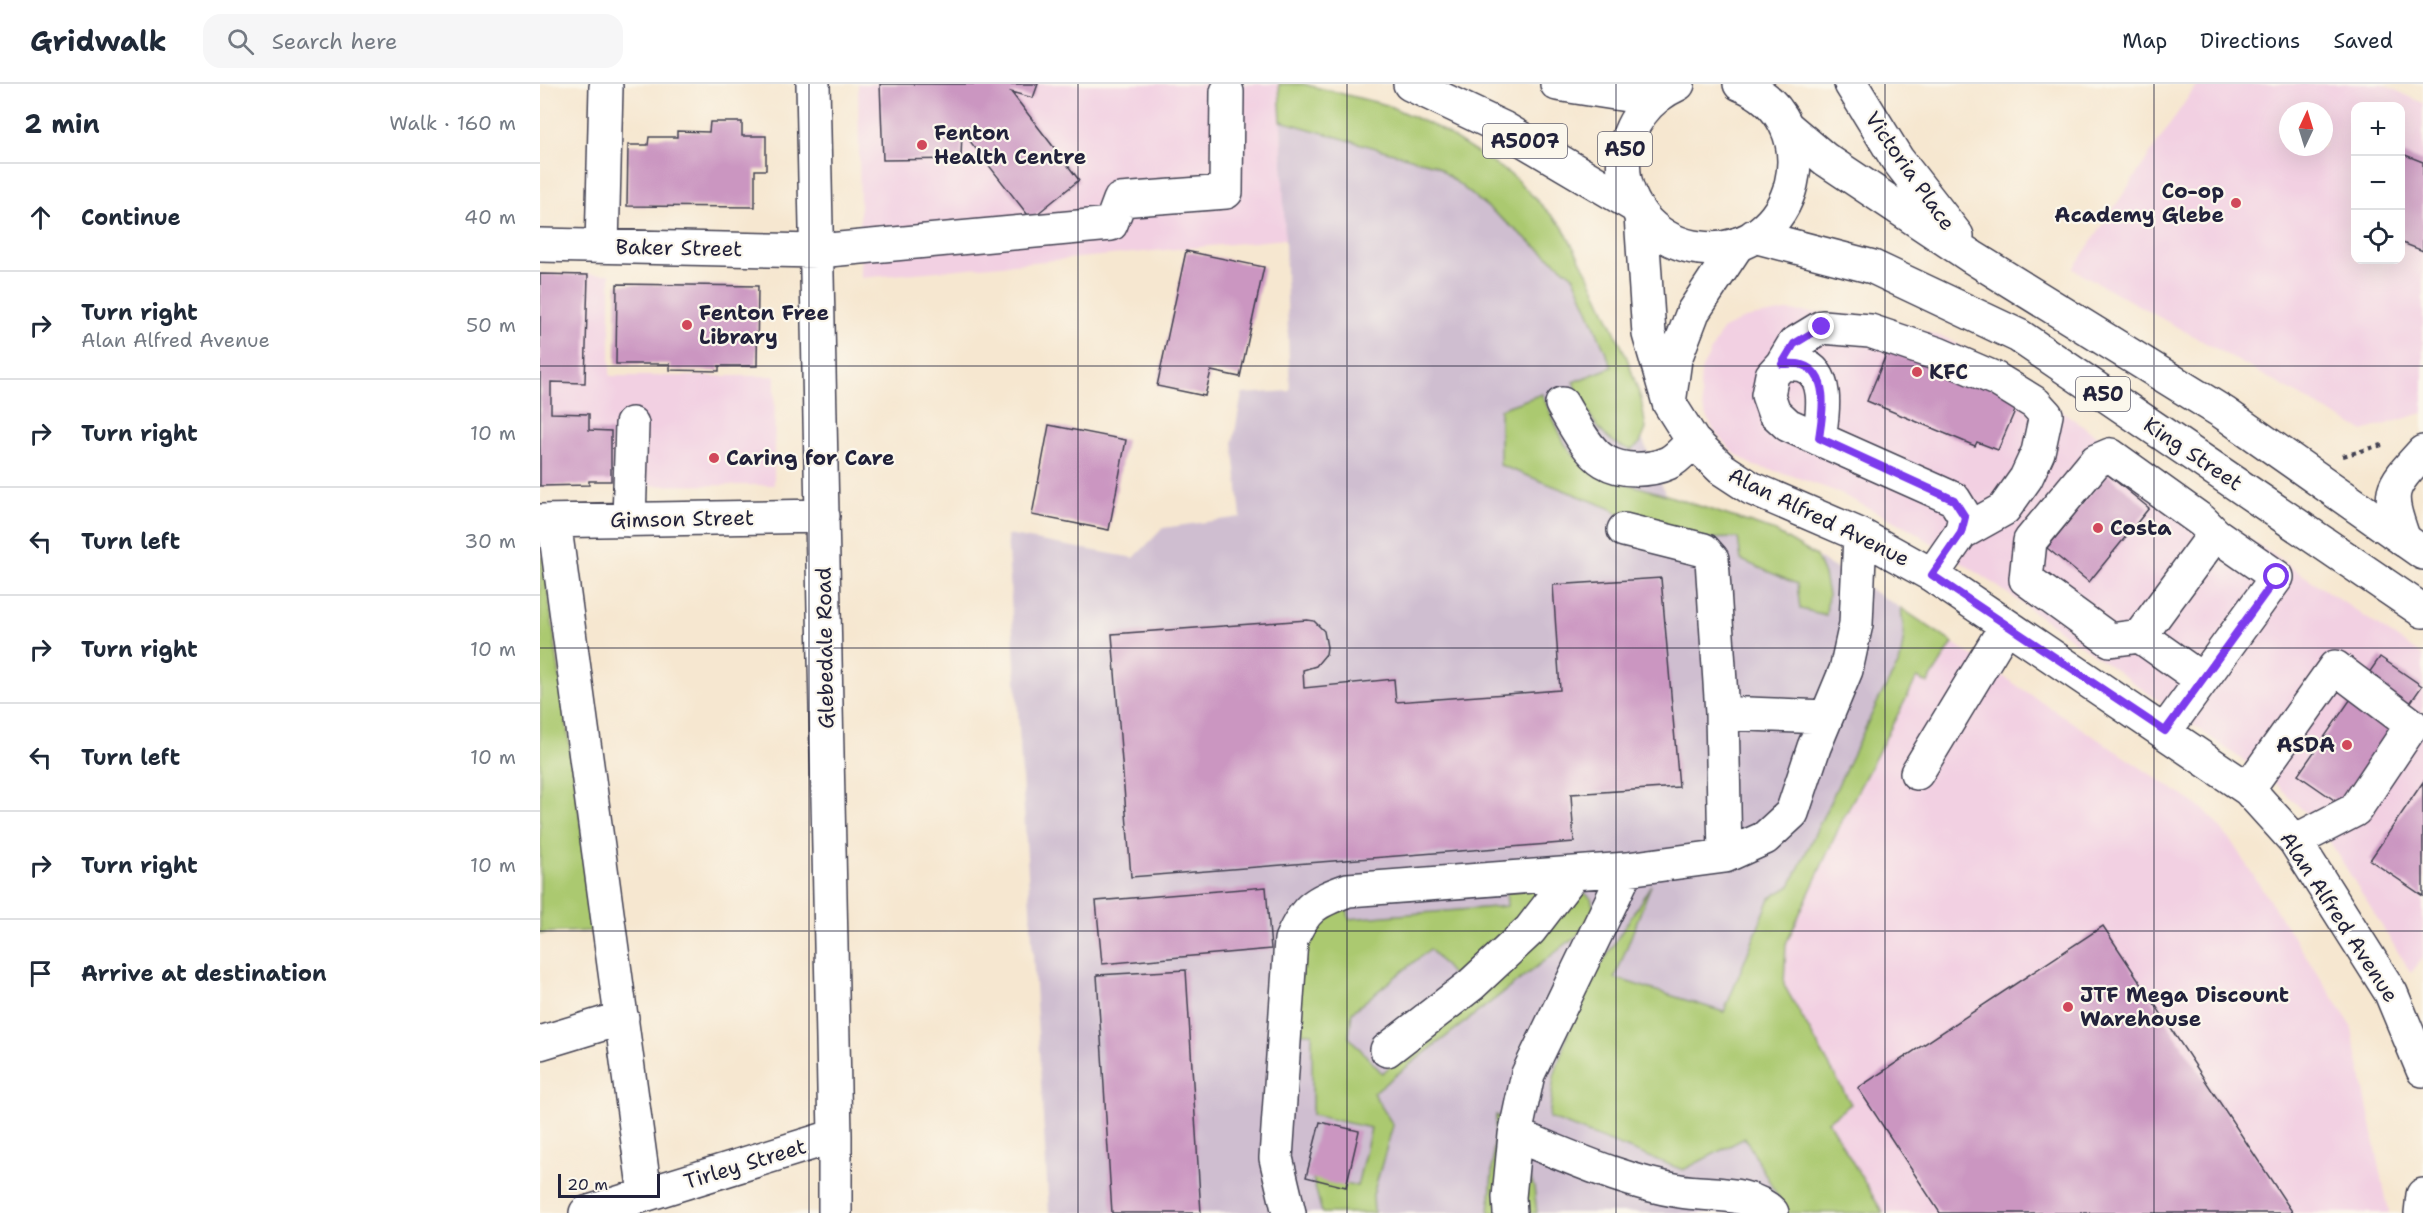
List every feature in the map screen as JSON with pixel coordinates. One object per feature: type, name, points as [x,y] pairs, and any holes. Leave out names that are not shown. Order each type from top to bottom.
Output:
[{"type":"street","name":"Glebedale Road","points":[[813,84],[835,1213]]},
{"type":"street","name":"A5007","points":[[1410,84],[1503,128],[1638,211]]},
{"type":"street","points":[[1557,84],[1665,90]]},
{"type":"street","name":"A50","points":[[1740,84],[1776,107],[1825,159],[1972,257],[2224,413],[2413,547]]},
{"type":"street","name":"Victoria Place","points":[[1851,84],[1897,159],[1972,257]]},
{"type":"street","points":[[602,246],[606,87]]},
{"type":"street","name":"A50","points":[[1665,90],[1636,119],[1629,133],[1625,151],[1625,179],[1638,211],[1664,236],[1693,248],[1707,249],[1746,240]]},
{"type":"street","name":"Baker Street","points":[[540,245],[818,250],[1111,224],[1120,200],[1226,192],[1227,92]]},
{"type":"street","points":[[1670,403],[1675,359],[1693,312],[1746,240],[1767,226],[1782,209],[1793,181],[1794,151],[1776,107]]},
{"type":"street","name":"Alan Alfred Avenue","points":[[1638,211],[1649,334],[1670,403],[1693,441],[1722,469],[1751,488],[1860,535],[1932,575],[2248,789],[2295,841],[2391,993],[2423,1070]]},
{"type":"street","name":"King Street","points":[[1746,240],[1874,267],[2019,336],[2423,611]]},
{"type":"street","points":[[1932,575],[1961,533],[1965,517],[1954,500],[1788,425],[1774,412],[1768,395],[1772,375],[1794,344],[1822,327],[1870,331],[1938,354],[1996,379],[2035,403],[2046,416],[2038,452],[2026,478],[2004,509],[1961,533]]},
{"type":"street","points":[[1782,364],[1803,365],[1815,375],[1824,403],[1819,438]]},
{"type":"street","points":[[1562,405],[1583,439],[1604,461],[1622,467],[1640,470],[1670,462],[1693,441]]},
{"type":"street","points":[[629,520],[632,424]]},
{"type":"street","points":[[2413,547],[2392,505],[2394,488],[2423,452]]},
{"type":"street","points":[[2165,731],[2277,577],[2215,534],[2202,521],[2110,455],[2096,461],[2030,542],[2026,579],[2110,640],[2140,636],[2201,679]]},
{"type":"street","name":"Gimson Street","points":[[547,521],[823,516]]},
{"type":"street","points":[[547,521],[645,1194]]},
{"type":"street","points":[[1624,530],[1690,545],[1704,550],[1712,559],[1722,713],[1725,856]]},
{"type":"street","points":[[2140,636],[2215,534]]},
{"type":"street","points":[[1289,1213],[1276,1158],[1291,940],[1300,919],[1319,901],[1348,890],[1627,869],[1725,856],[1765,838],[1792,813],[1826,717],[1846,670],[1855,633],[1860,535]]},
{"type":"street","points":[[1917,773],[2006,626]]},
{"type":"street","points":[[2248,789],[2335,667],[2412,725],[2355,810],[2295,841]]},
{"type":"street","points":[[1722,713],[1826,717]]},
{"type":"street","points":[[1510,1213],[1509,1197],[1515,1135],[1528,1074],[1627,869]]},
{"type":"street","points":[[1387,1050],[1471,984],[1530,930],[1574,873]]},
{"type":"street","points":[[540,1043],[621,1018]]},
{"type":"street","points":[[1515,1135],[1640,1183],[1682,1192],[1746,1198],[1772,1213]]},
{"type":"street","name":"Tirley Street","points":[[605,1210],[645,1194],[835,1136]]},
{"type":"street","points":[[2421,1213],[2423,1195]]},
{"type":"path","points":[[2286,456],[2335,459],[2390,443]]},
{"type":"shaded area","name":"Fenton Health Centre","points":[[858,84],[1279,84],[1286,239],[861,278]]},
{"type":"shaded area","name":"Co-op Academy Glebe","points":[[2197,84],[2382,84],[2423,103],[2423,413],[2363,431],[2073,269]]},
{"type":"shaded area","points":[[1281,121],[1435,165],[1574,277],[1666,495],[1772,530],[1891,602],[1953,643],[1928,683],[1917,678],[1842,821],[1786,944],[1784,985],[1851,1104],[1828,1121],[1883,1213],[1049,1213],[1007,535],[1134,558],[1163,528],[1241,517],[1233,442],[1242,394],[1290,391]]},
{"type":"shaded area","points":[[540,274],[610,274],[610,376],[775,376],[774,485],[540,486]]},
{"type":"shaded area","points":[[1786,311],[1878,316],[1948,339],[2007,372],[2090,431],[2423,656],[2423,958],[2411,973],[2322,829],[2275,783],[1987,579],[1910,529],[1835,491],[1787,474],[1754,466],[1734,453],[1714,431],[1703,408],[1700,386],[1701,370],[1722,330],[1745,318]]},
{"type":"shaded area","points":[[1953,643],[2206,811],[2231,841],[2351,1025],[2389,1213],[1883,1213],[1828,1121],[1851,1104],[1784,985],[1786,944],[1842,821],[1917,678],[1928,682]]},
{"type":"green space","points":[[1279,84],[1303,84],[1387,105],[1438,128],[1513,176],[1562,226],[1590,278],[1627,358],[1641,399],[1646,429],[1640,443],[1631,450],[1610,440],[1595,423],[1573,382],[1612,367],[1574,277],[1435,165],[1281,121]]},
{"type":"green space","points":[[1542,394],[1565,444],[1582,464],[1611,479],[1772,530],[1816,556],[1824,575],[1828,594],[1826,615],[1800,609],[1797,584],[1741,560],[1738,538],[1698,539],[1635,525],[1612,509],[1500,465],[1500,409]]},
{"type":"green space","points":[[540,557],[543,557],[596,931],[540,933]]},
{"type":"green space","points":[[1901,608],[1953,643],[1928,683],[1917,678],[1842,821],[1786,944],[1784,985],[1851,1104],[1828,1121],[1883,1213],[1787,1213],[1745,1138],[1683,1170],[1549,1118],[1554,1076],[1572,1021],[1600,966],[1651,885],[1615,978],[1724,1012],[1770,898],[1790,886],[1878,701],[1900,661],[1904,635]]},
{"type":"green space","points":[[1542,887],[1543,901],[1459,983],[1430,949],[1352,1012],[1349,1037],[1382,1073],[1500,976],[1573,893],[1583,892],[1591,898],[1594,909],[1579,934],[1373,1093],[1393,1125],[1373,1195],[1374,1213],[1322,1213],[1312,1175],[1357,1186],[1371,1128],[1312,1115],[1312,1033],[1295,1033],[1299,977],[1308,942],[1317,927],[1330,914],[1347,905],[1349,919],[1507,906],[1506,890]]},
{"type":"green space","points":[[1496,1115],[1504,1120],[1501,1213],[1489,1213]]},
{"type":"green space","points":[[1523,1163],[1534,1187],[1537,1213],[1522,1213]]},
{"type":"building","name":"Fenton Health Centre","points":[[880,84],[1038,84],[1033,98],[1011,92],[1079,180],[1031,219],[962,131],[961,159],[883,160]]},
{"type":"building","points":[[710,122],[742,122],[742,136],[766,136],[766,170],[755,170],[755,207],[627,206],[628,145],[648,145],[649,137],[677,137],[677,131],[709,132]]},
{"type":"building","points":[[2405,155],[2423,162],[2423,251],[2405,244]]},
{"type":"building","points":[[1186,251],[1264,267],[1240,377],[1211,371],[1205,396],[1157,386]]},
{"type":"building","points":[[540,274],[588,275],[585,383],[551,382],[551,413],[589,414],[589,430],[611,431],[611,481],[589,481],[589,485],[540,486]]},
{"type":"building","name":"Fenton Free Library","points":[[617,284],[758,286],[757,366],[719,366],[719,371],[670,370],[670,364],[616,364]]},
{"type":"building","name":"KFC","points":[[1890,345],[2020,399],[1998,450],[1977,442],[1975,446],[1867,401]]},
{"type":"building","points":[[1049,425],[1126,440],[1109,530],[1032,515]]},
{"type":"building","name":"Costa","points":[[2107,474],[2149,508],[2089,582],[2047,548]]},
{"type":"building","points":[[1661,578],[1679,787],[1571,794],[1574,842],[1131,877],[1112,634],[1307,620],[1314,621],[1324,631],[1327,647],[1326,654],[1316,666],[1303,670],[1304,688],[1394,679],[1396,702],[1560,690],[1553,585]]},
{"type":"building","points":[[2380,657],[2422,686],[2340,804],[2298,775]]},
{"type":"building","points":[[2423,782],[2423,896],[2370,860]]},
{"type":"building","points":[[1266,887],[1271,949],[1102,964],[1096,901]]},
{"type":"building","name":"JTF Mega Discount Warehouse","points":[[2103,926],[2293,1213],[1940,1213],[1858,1088]]},
{"type":"building","points":[[1186,970],[1201,1213],[1112,1213],[1097,975]]},
{"type":"building","points":[[1320,1122],[1359,1131],[1346,1187],[1306,1177]]},
{"type":"place","name":"Fenton Health Centre","points":[[922,145]]},
{"type":"place","name":"Co-op Academy Glebe","points":[[2236,203]]},
{"type":"place","name":"Fenton Free Library","points":[[687,325]]},
{"type":"place","name":"KFC","points":[[1917,372]]},
{"type":"place","name":"Caring for Care","points":[[714,458]]},
{"type":"place","name":"Costa","points":[[2098,528]]},
{"type":"place","name":"ASDA","points":[[2347,745]]},
{"type":"place","name":"JTF Mega Discount Warehouse","points":[[2068,1007]]},
{"type":"route","points":[[1822,327],[1794,344],[1782,364],[1803,365],[1815,375],[1824,403],[1819,438],[1954,500],[1965,517],[1961,533],[1932,575],[2165,731],[2277,577]]}]
